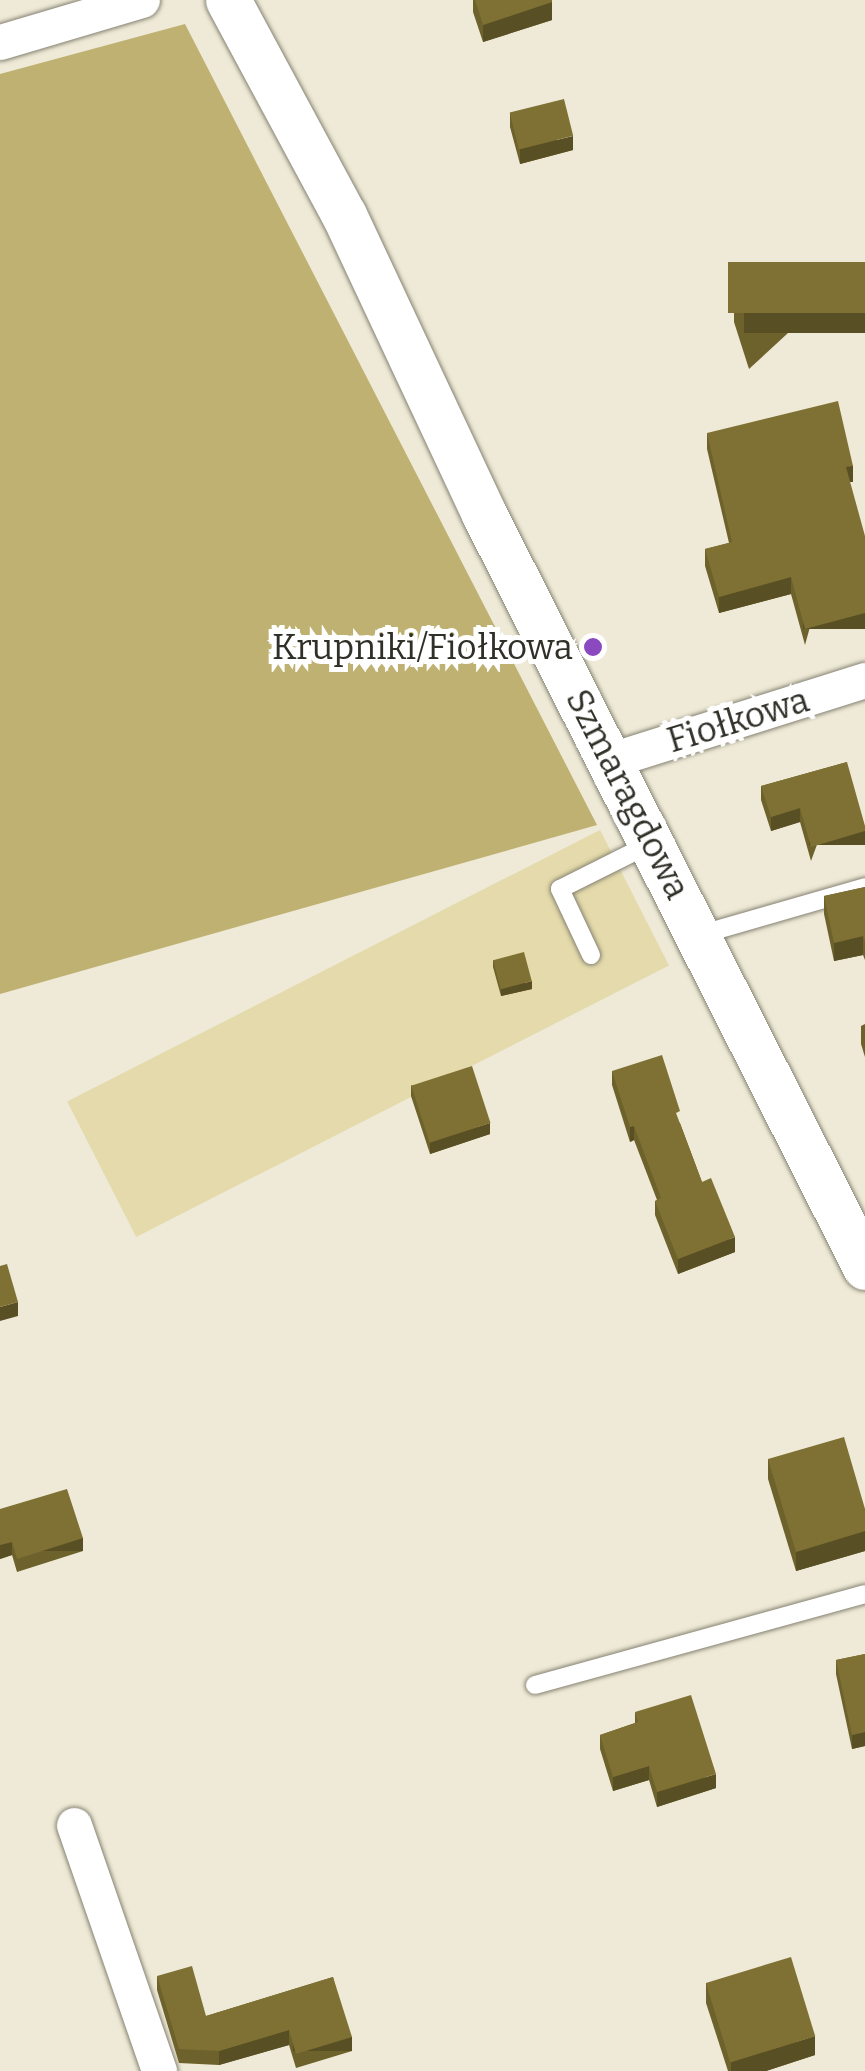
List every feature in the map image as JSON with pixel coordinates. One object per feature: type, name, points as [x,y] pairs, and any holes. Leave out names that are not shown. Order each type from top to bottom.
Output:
[{"type":"street","points":[[0,42],[142,0]]},
{"type":"street","name":"Szmaragdowa","points":[[228,0],[344,215],[484,514],[865,1267]]},
{"type":"street","name":"Fiołkowa","points":[[611,760],[865,680]]},
{"type":"street","points":[[74,1825],[160,2071]]},
{"type":"lane","points":[[591,955],[560,889],[652,842]]},
{"type":"lane","points":[[699,935],[865,887]]},
{"type":"lane","points":[[535,1685],[865,1594]]},
{"type":"shaded area","points":[[185,24],[597,825],[0,994],[0,74]]},
{"type":"shaded area","points":[[600,830],[669,965],[136,1237],[67,1101]]},
{"type":"building","points":[[475,0],[552,0],[552,2],[483,25]]},
{"type":"building","points":[[564,99],[573,136],[519,149],[510,113]]},
{"type":"building","points":[[728,262],[865,262],[865,313],[728,313]]},
{"type":"building","points":[[838,401],[853,466],[846,467],[865,536],[865,613],[805,629],[791,577],[719,597],[705,549],[732,542],[707,433]]},
{"type":"building","points":[[847,762],[865,831],[811,847],[800,808],[771,817],[761,786]]},
{"type":"building","points":[[865,887],[865,942],[863,936],[834,943],[824,896]]},
{"type":"building","points":[[524,952],[532,981],[501,989],[493,960]]},
{"type":"building","points":[[662,1055],[680,1111],[676,1113],[702,1182],[711,1178],[735,1237],[678,1259],[655,1201],[661,1198],[634,1126],[630,1127],[612,1071]]},
{"type":"building","points":[[472,1066],[491,1123],[430,1143],[411,1086]]},
{"type":"building","points":[[7,1264],[18,1302],[0,1307],[0,1266]]},
{"type":"building","points":[[844,1437],[865,1509],[865,1531],[796,1552],[768,1459]]},
{"type":"building","points":[[67,1489],[83,1538],[17,1559],[12,1542],[0,1545],[0,1509]]},
{"type":"building","points":[[865,1654],[865,1732],[852,1735],[836,1660]]},
{"type":"building","points":[[691,1695],[716,1774],[657,1792],[649,1766],[613,1777],[600,1735],[638,1722],[635,1712]]},
{"type":"building","points":[[791,1957],[815,2036],[730,2062],[706,1983]]},
{"type":"building","points":[[192,1966],[206,2016],[333,1977],[352,2037],[296,2054],[289,2030],[219,2051],[179,2049],[157,1976]]},
{"type":"place","name":"Krupniki/Fiołkowa","points":[[593,647]]}]
